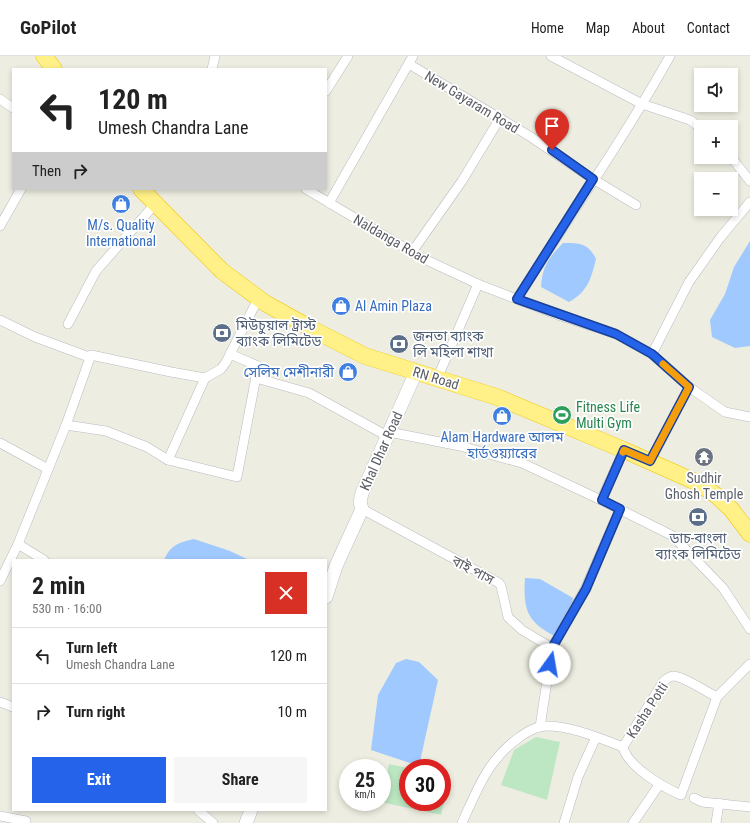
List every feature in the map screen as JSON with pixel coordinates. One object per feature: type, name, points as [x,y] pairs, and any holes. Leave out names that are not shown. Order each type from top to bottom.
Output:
[{"type":"highway","points":[[44,56],[53,68]]},
{"type":"highway","name":"RN Road","points":[[150,195],[222,271],[258,299],[312,329],[366,356],[497,397],[650,461],[698,483],[717,496],[730,509],[750,534]]},
{"type":"street","points":[[212,68],[215,56]]},
{"type":"street","points":[[327,89],[348,56]]},
{"type":"street","points":[[551,56],[642,104],[690,120],[694,123]]},
{"type":"street","points":[[517,299],[642,104],[670,56]]},
{"type":"street","points":[[329,203],[411,60]]},
{"type":"street","name":"New Gayaram Road","points":[[411,60],[458,92],[563,157],[593,179],[636,205]]},
{"type":"street","points":[[0,99],[12,107]]},
{"type":"street","points":[[412,252],[462,181],[500,118]]},
{"type":"street","points":[[737,164],[750,181]]},
{"type":"street","points":[[0,226],[20,190]]},
{"type":"street","name":"Naldanga Road","points":[[308,190],[412,252],[478,284],[616,334],[652,354],[689,387],[725,412],[750,418]]},
{"type":"street","points":[[68,324],[96,272],[150,195]]},
{"type":"street","points":[[652,354],[689,282],[720,238],[750,202]]},
{"type":"street","points":[[437,378],[478,284]]},
{"type":"street","points":[[168,460],[205,378],[220,369],[230,354],[258,299]]},
{"type":"street","points":[[0,320],[35,337],[89,357]]},
{"type":"street","points":[[0,581],[18,544],[66,425],[89,357],[95,354],[171,372],[205,378]]},
{"type":"street","points":[[66,425],[106,432],[147,447],[168,460],[237,477],[258,366],[230,354]]},
{"type":"street","name":"Khal Dhar Road","points":[[327,594],[336,566],[362,510],[360,502],[362,493],[416,372]]},
{"type":"street","points":[[256,378],[308,393],[388,434],[460,446],[522,463],[620,509],[673,536],[723,588],[750,629]]},
{"type":"street","points":[[650,461],[689,387]]},
{"type":"street","points":[[0,443],[48,469]]},
{"type":"street","points":[[602,500],[624,450]]},
{"type":"street","points":[[540,726],[552,648],[586,589],[620,509]]},
{"type":"street","name":"বাই পাস","points":[[362,510],[499,583],[508,617],[522,630],[552,648]]},
{"type":"street","points":[[18,544],[42,559]]},
{"type":"street","points":[[462,823],[485,772],[496,758],[516,740],[530,730],[540,726],[563,728],[596,737],[623,747],[624,753],[659,785],[681,795],[717,697],[750,664]]},
{"type":"street","name":"Kasha Potti","points":[[623,747],[659,688],[668,677],[674,676],[681,678],[717,697]]},
{"type":"street","points":[[0,702],[12,707]]},
{"type":"street","points":[[564,823],[578,777],[596,737]]},
{"type":"street","points":[[633,823],[659,785]]},
{"type":"street","points":[[694,798],[702,802],[719,802],[750,807]]},
{"type":"street","points":[[716,823],[719,802]]},
{"type":"street","points":[[199,811],[213,823]]},
{"type":"street","points":[[246,823],[251,811]]},
{"type":"street","points":[[0,816],[26,821],[26,823]]},
{"type":"green space","points":[[536,737],[560,742],[547,800],[501,785],[514,750]]},
{"type":"green space","points":[[391,764],[399,766],[399,806],[391,804]]},
{"type":"green space","points":[[423,811],[442,811],[441,815]]},
{"type":"water","points":[[750,241],[750,346],[735,348],[712,337],[710,320],[725,294],[734,267]]},
{"type":"water","points":[[563,243],[583,245],[590,250],[596,259],[585,289],[569,302],[541,287],[543,274],[547,263]]},
{"type":"water","points":[[194,539],[230,551],[247,559],[164,559],[172,548],[184,541]]},
{"type":"water","points":[[525,578],[540,579],[573,598],[570,612],[557,637],[539,626],[533,621],[529,614],[525,599]]},
{"type":"water","points":[[406,659],[419,662],[438,680],[421,759],[399,759],[371,750],[378,695],[396,663]]},
{"type":"slow traffic","points":[[623,452],[624,450],[650,461],[689,387],[663,364]]},
{"type":"place","name":"M/s. Quality International","points":[[121,204]]},
{"type":"place","name":"Al Amin Plaza","points":[[341,306]]},
{"type":"place","name":"মিউচুয়াল ট্রাস্ট ব্যাংক লিমিটেড","points":[[222,333]]},
{"type":"place","name":"জনতা ব্যাংক লি মহিলা শাখা","points":[[399,344]]},
{"type":"place","name":"সেলিম মেশীনারী","points":[[348,372]]},
{"type":"place","name":"Fitness Life Multi Gym","points":[[562,415]]},
{"type":"place","name":"Alam Hardware আলম হার্ডওয়্যারের","points":[[502,416]]},
{"type":"place","name":"Sudhir Ghosh Temple","points":[[704,457]]},
{"type":"place","name":"ডাচ-বাংলা ব্যাংক লিমিটেড","points":[[698,517]]},
{"type":"route","points":[[550,664],[552,648],[586,589],[620,509],[602,500],[624,450],[650,461],[689,387],[652,354],[616,334],[561,316],[517,299],[593,179],[552,150]]}]
